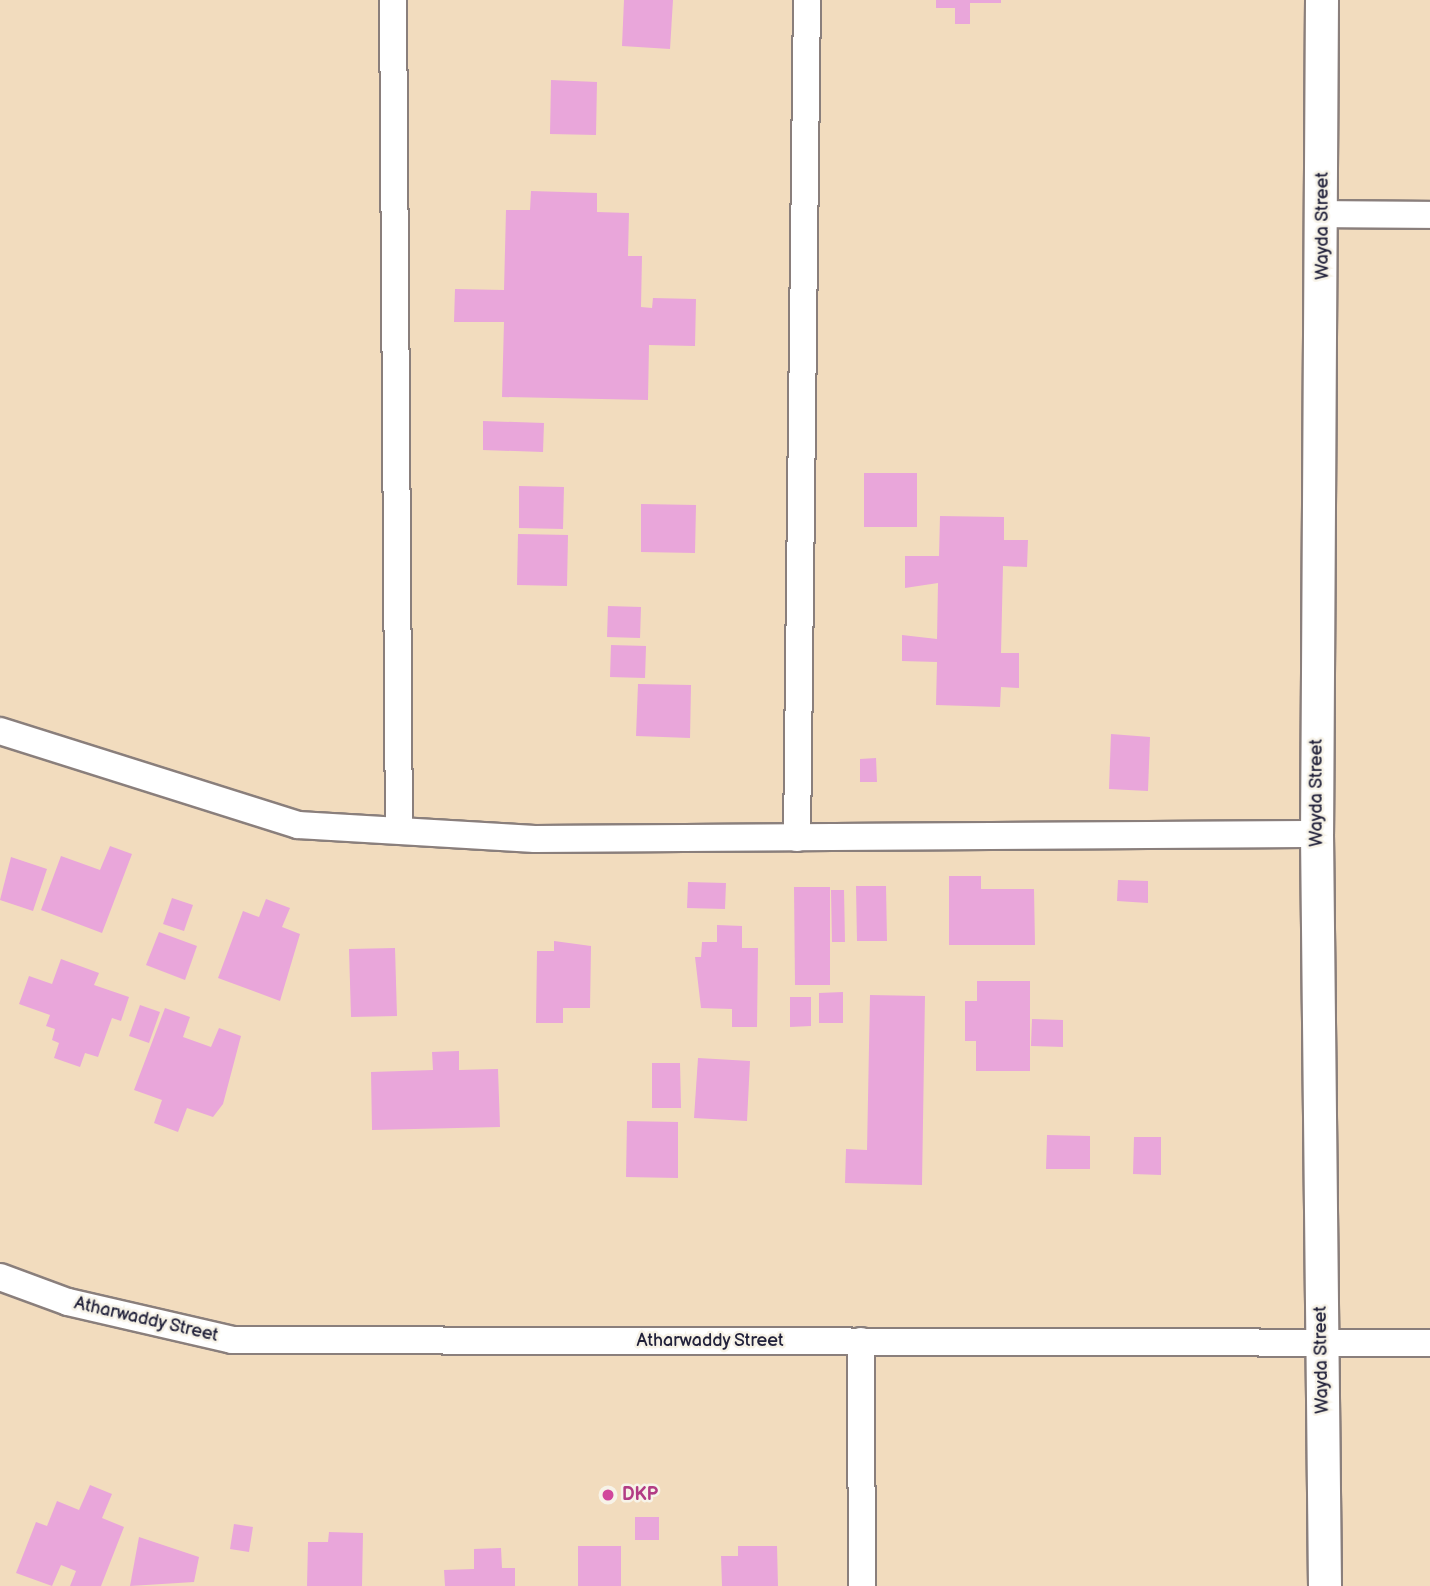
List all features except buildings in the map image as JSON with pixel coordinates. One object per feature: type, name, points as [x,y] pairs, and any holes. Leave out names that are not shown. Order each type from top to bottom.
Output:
[{"type":"street","points":[[393,0],[399,830]]},
{"type":"street","points":[[797,838],[807,0]]},
{"type":"street","name":"Wayda Street","points":[[1322,0],[1323,214],[1317,834],[1325,1586]]},
{"type":"street","points":[[1323,214],[1430,215]]},
{"type":"street","points":[[0,731],[298,825],[535,839],[1317,834]]},
{"type":"street","name":"Atharwaddy Street","points":[[0,1276],[82,1306],[232,1340],[1430,1343]]},
{"type":"street","points":[[861,1341],[862,1586]]},
{"type":"place","name":"DKP","points":[[608,1495]]}]
